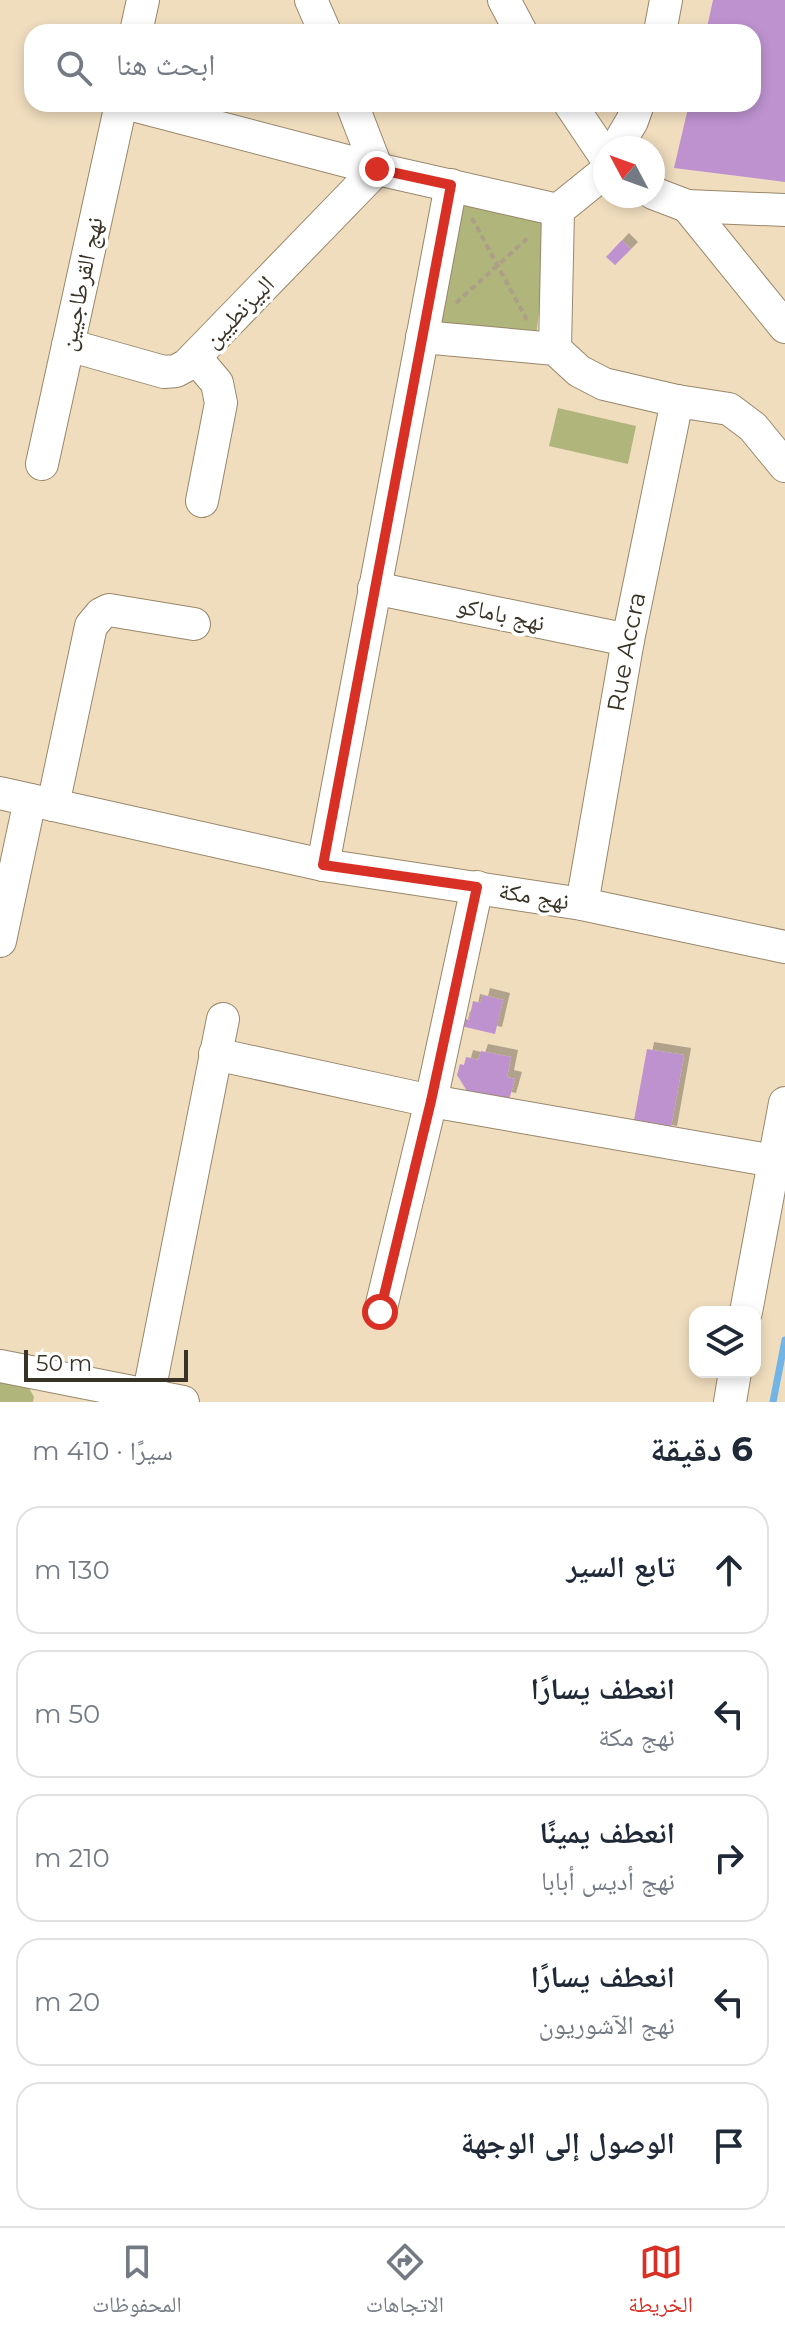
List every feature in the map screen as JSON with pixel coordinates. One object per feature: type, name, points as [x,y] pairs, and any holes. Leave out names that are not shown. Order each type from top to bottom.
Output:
[{"type":"street","points":[[138,24],[143,0]]},
{"type":"street","points":[[311,0],[322,24]]},
{"type":"street","points":[[504,0],[517,24]]},
{"type":"street","points":[[662,24],[666,0]]},
{"type":"street","name":"نهج القرطاجيين","points":[[42,464],[119,112]]},
{"type":"street","points":[[160,112],[377,169],[558,210]]},
{"type":"street","points":[[355,112],[377,169]]},
{"type":"street","points":[[575,112],[593,138]]},
{"type":"street","points":[[623,136],[635,112]]},
{"type":"street","name":"البيزنطيين","points":[[68,345],[164,372],[176,371],[187,365],[377,169]]},
{"type":"street","points":[[555,349],[558,210],[593,182]]},
{"type":"street","points":[[323,865],[451,185]]},
{"type":"street","points":[[665,198],[687,206],[785,210]]},
{"type":"street","points":[[687,206],[785,327]]},
{"type":"street","points":[[422,337],[555,349],[579,371],[604,384],[729,409],[753,427],[785,466]]},
{"type":"street","points":[[195,357],[217,383],[221,403],[202,501]]},
{"type":"street","name":"Rue Accra","points":[[582,904],[628,640],[677,401]]},
{"type":"street","name":"نهج باماكو","points":[[374,588],[628,640]]},
{"type":"street","points":[[0,941],[28,800],[91,626],[109,610],[194,624]]},
{"type":"street","name":"نهج مكة","points":[[28,800],[323,865],[582,904],[785,947]]},
{"type":"street","points":[[380,1312],[431,1101],[477,887]]},
{"type":"street","points":[[148,1398],[223,1019]]},
{"type":"street","points":[[215,1054],[431,1101],[774,1161]]},
{"type":"street","points":[[747,1306],[785,1103]]},
{"type":"street","points":[[0,1366],[45,1389],[183,1402]]},
{"type":"street","points":[[730,1402],[734,1378]]},
{"type":"path","points":[[451,185],[462,199],[536,337],[555,349]]},
{"type":"path","points":[[422,337],[558,210]]},
{"type":"green space","points":[[462,199],[550,218],[536,337],[436,322]]},
{"type":"green space","points":[[558,408],[636,426],[628,464],[549,446]]},
{"type":"green space","points":[[0,1378],[29,1388],[33,1402],[0,1402]]},
{"type":"building","points":[[713,0],[785,0],[785,182],[674,168],[687,112],[761,112],[761,24],[708,24]]},
{"type":"building","points":[[622,240],[631,249],[615,265],[606,257]]},
{"type":"building","points":[[483,995],[503,1000],[495,1034],[461,1026],[463,1018],[469,1020],[473,1001],[481,1003]]},
{"type":"building","points":[[647,1049],[684,1055],[670,1133],[633,1126]]},
{"type":"building","points":[[481,1051],[511,1057],[507,1077],[515,1079],[509,1100],[467,1091],[457,1075],[466,1057],[478,1060]]},
{"type":"waterway","points":[[773,1402],[785,1340]]},
{"type":"route","points":[[377,169],[451,185],[323,865],[477,887],[431,1101],[380,1312]]}]
